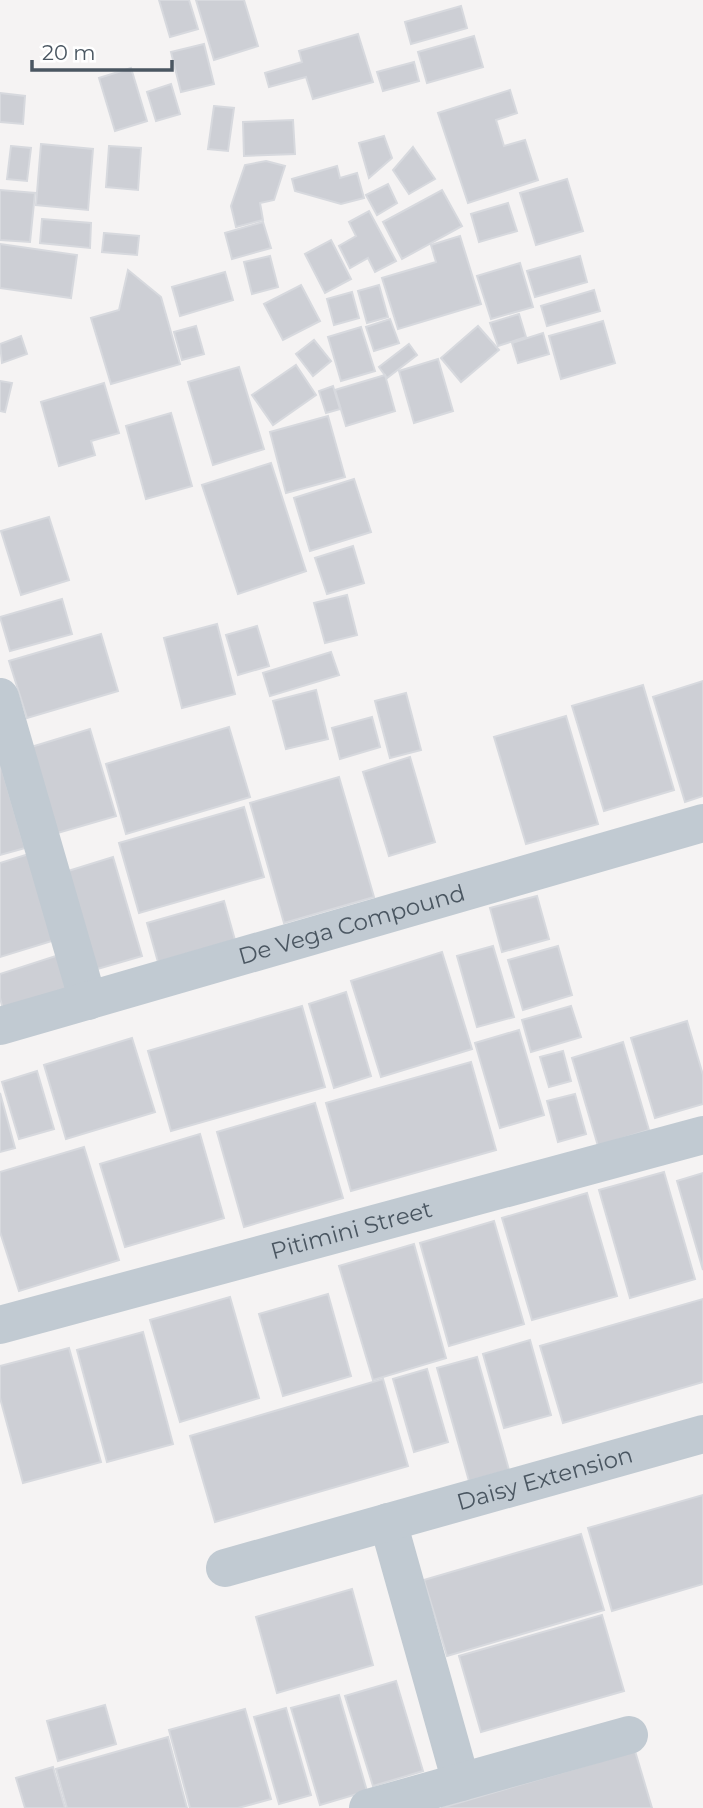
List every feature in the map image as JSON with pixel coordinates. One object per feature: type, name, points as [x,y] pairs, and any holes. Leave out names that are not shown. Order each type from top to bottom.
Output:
[{"type":"street","points":[[0,698],[88,1001]]},
{"type":"street","name":"De Vega Compound","points":[[0,1026],[703,823]]},
{"type":"street","name":"Pitimini Street","points":[[0,1325],[703,1135]]},
{"type":"street","name":"Daisy Extension","points":[[226,1568],[703,1434]]},
{"type":"street","points":[[388,1522],[461,1782]]},
{"type":"street","points":[[368,1808],[629,1735]]},
{"type":"building","points":[[159,0],[189,0],[198,29],[170,37]]},
{"type":"building","points":[[196,0],[244,0],[258,46],[214,60]]},
{"type":"building","points":[[461,6],[467,28],[411,44],[405,22]]},
{"type":"building","points":[[358,34],[373,82],[313,99],[306,77],[269,87],[265,73],[302,62],[299,51]]},
{"type":"building","points":[[474,36],[483,67],[427,83],[418,52]]},
{"type":"building","points":[[204,44],[214,84],[181,92],[171,52]]},
{"type":"building","points":[[414,62],[419,81],[383,91],[377,72]]},
{"type":"building","points":[[131,68],[147,121],[115,131],[99,78]]},
{"type":"building","points":[[171,84],[180,114],[156,121],[147,92]]},
{"type":"building","points":[[510,90],[517,113],[496,120],[504,146],[525,140],[538,180],[468,203],[438,113]]},
{"type":"building","points":[[0,93],[25,96],[23,124],[0,122]]},
{"type":"building","points":[[214,106],[234,108],[228,151],[208,149]]},
{"type":"building","points":[[293,120],[295,154],[244,156],[243,122]]},
{"type":"building","points":[[384,136],[392,158],[369,178],[359,143]]},
{"type":"building","points":[[41,144],[93,149],[88,210],[36,205]]},
{"type":"building","points":[[11,146],[31,148],[27,181],[7,179]]},
{"type":"building","points":[[109,146],[141,148],[138,190],[106,187]]},
{"type":"building","points":[[413,147],[435,179],[409,194],[393,170]]},
{"type":"building","points":[[266,161],[285,166],[274,200],[260,203],[263,220],[236,227],[231,206],[245,165]]},
{"type":"building","points":[[337,166],[340,178],[357,173],[364,198],[341,204],[295,191],[292,179]]},
{"type":"building","points":[[567,179],[583,231],[536,245],[520,193]]},
{"type":"building","points":[[388,184],[397,203],[377,215],[366,195]]},
{"type":"building","points":[[0,190],[35,193],[30,242],[0,240]]},
{"type":"building","points":[[442,190],[462,226],[402,259],[383,222]]},
{"type":"building","points":[[508,203],[517,231],[479,242],[471,214]]},
{"type":"building","points":[[369,211],[396,261],[375,272],[368,258],[350,268],[339,246],[356,236],[349,222]]},
{"type":"building","points":[[42,219],[91,223],[90,248],[40,243]]},
{"type":"building","points":[[263,222],[271,248],[232,259],[225,233]]},
{"type":"building","points":[[104,233],[139,236],[137,255],[102,252]]},
{"type":"building","points":[[460,236],[481,304],[398,329],[382,278],[436,262],[431,245]]},
{"type":"building","points":[[331,240],[351,279],[325,293],[305,254]]},
{"type":"building","points":[[0,244],[77,255],[71,298],[0,288]]},
{"type":"building","points":[[270,256],[278,287],[252,294],[244,262]]},
{"type":"building","points":[[580,256],[587,282],[535,297],[527,271]]},
{"type":"building","points":[[520,263],[533,307],[491,319],[477,276]]},
{"type":"building","points":[[128,270],[161,297],[180,364],[111,384],[91,318],[119,310]]},
{"type":"building","points":[[225,272],[233,300],[180,316],[172,287]]},
{"type":"building","points":[[301,285],[320,321],[283,340],[264,304]]},
{"type":"building","points":[[379,285],[388,317],[367,323],[358,291]]},
{"type":"building","points":[[594,290],[600,311],[547,326],[541,306]]},
{"type":"building","points":[[352,292],[359,318],[334,325],[327,299]]},
{"type":"building","points":[[519,314],[526,337],[498,346],[490,323]]},
{"type":"building","points":[[390,319],[399,343],[374,351],[366,327]]},
{"type":"building","points":[[603,321],[615,363],[561,379],[549,336]]},
{"type":"building","points":[[196,326],[204,354],[182,360],[174,332]]},
{"type":"building","points":[[478,326],[499,350],[461,382],[441,358]]},
{"type":"building","points":[[361,327],[375,371],[341,381],[328,337]]},
{"type":"building","points":[[543,333],[549,354],[518,363],[512,343]]},
{"type":"building","points":[[21,336],[27,354],[2,363],[0,344]]},
{"type":"building","points":[[314,340],[331,361],[313,376],[296,354]]},
{"type":"building","points":[[409,344],[417,355],[387,378],[379,367]]},
{"type":"building","points":[[438,359],[453,411],[414,423],[399,371]]},
{"type":"building","points":[[296,365],[316,395],[273,425],[252,395]]},
{"type":"building","points":[[239,367],[264,449],[213,465],[188,382]]},
{"type":"building","points":[[385,375],[395,411],[346,426],[335,390]]},
{"type":"building","points":[[0,381],[12,383],[5,412],[0,411]]},
{"type":"building","points":[[104,383],[119,433],[91,441],[95,455],[59,466],[41,402]]},
{"type":"building","points":[[333,386],[340,409],[326,413],[319,391]]},
{"type":"building","points":[[171,413],[192,486],[146,499],[126,426]]},
{"type":"building","points":[[328,416],[345,477],[286,493],[270,432]]},
{"type":"building","points":[[271,463],[306,571],[238,594],[202,485]]},
{"type":"building","points":[[354,479],[371,532],[310,551],[294,498]]},
{"type":"building","points":[[49,517],[69,580],[21,595],[1,531]]},
{"type":"building","points":[[353,546],[364,583],[327,594],[315,558]]},
{"type":"building","points":[[347,595],[357,635],[325,643],[314,603]]},
{"type":"building","points":[[62,599],[72,634],[10,651],[0,617]]},
{"type":"building","points":[[217,624],[235,694],[182,708],[164,638]]},
{"type":"building","points":[[257,626],[269,666],[238,675],[226,635]]},
{"type":"building","points":[[101,634],[118,691],[27,718],[9,661]]},
{"type":"building","points":[[331,652],[339,675],[270,696],[263,673]]},
{"type":"building","points":[[703,681],[703,796],[685,802],[653,697]]},
{"type":"building","points":[[643,685],[674,790],[604,811],[572,706]]},
{"type":"building","points":[[316,690],[328,739],[286,749],[273,701]]},
{"type":"building","points":[[406,693],[421,750],[390,758],[375,701]]},
{"type":"building","points":[[566,716],[598,824],[526,844],[494,737]]},
{"type":"building","points":[[372,717],[380,747],[340,759],[332,728]]},
{"type":"building","points":[[229,727],[250,797],[126,834],[106,764]]},
{"type":"building","points":[[90,729],[116,816],[54,834],[28,748]]},
{"type":"building","points":[[410,757],[435,842],[389,856],[363,772]]},
{"type":"building","points":[[0,762],[25,848],[0,855]]},
{"type":"building","points":[[339,777],[374,897],[284,923],[250,803]]},
{"type":"building","points":[[244,807],[264,877],[139,913],[119,843]]},
{"type":"building","points":[[32,853],[58,939],[0,957],[0,863]]},
{"type":"building","points":[[113,857],[142,956],[94,970],[65,872]]},
{"type":"building","points":[[537,896],[549,939],[502,952],[490,908]]},
{"type":"building","points":[[224,901],[235,940],[158,962],[147,923]]},
{"type":"building","points":[[493,946],[514,1017],[477,1027],[457,956]]},
{"type":"building","points":[[558,946],[572,995],[523,1010],[508,960]]},
{"type":"building","points":[[442,952],[472,1049],[381,1077],[351,981]]},
{"type":"building","points":[[62,954],[73,988],[3,1009],[0,974]]},
{"type":"building","points":[[346,992],[371,1076],[334,1088],[309,1004]]},
{"type":"building","points":[[302,1006],[325,1087],[171,1131],[148,1051]]},
{"type":"building","points":[[571,1006],[581,1037],[531,1052],[522,1020]]},
{"type":"building","points":[[687,1021],[703,1075],[703,1104],[655,1118],[631,1038]]},
{"type":"building","points":[[519,1030],[544,1115],[500,1128],[475,1043]]},
{"type":"building","points":[[132,1038],[155,1112],[66,1139],[44,1065]]},
{"type":"building","points":[[623,1042],[649,1130],[598,1146],[572,1058]]},
{"type":"building","points":[[563,1051],[571,1081],[549,1087],[540,1057]]},
{"type":"building","points":[[471,1062],[496,1150],[351,1191],[326,1103]]},
{"type":"building","points":[[37,1071],[54,1129],[19,1139],[2,1082]]},
{"type":"building","points":[[0,1093],[15,1148],[0,1152]]},
{"type":"building","points":[[575,1094],[586,1134],[558,1142],[547,1101]]},
{"type":"building","points":[[315,1103],[343,1198],[244,1227],[217,1132]]},
{"type":"building","points":[[200,1134],[224,1218],[125,1247],[100,1164]]},
{"type":"building","points":[[84,1147],[119,1260],[19,1291],[0,1232],[0,1172]]},
{"type":"building","points":[[664,1172],[695,1279],[630,1298],[599,1190]]},
{"type":"building","points":[[703,1173],[703,1270],[677,1181]]},
{"type":"building","points":[[587,1193],[617,1296],[532,1320],[502,1218]]},
{"type":"building","points":[[494,1221],[524,1324],[449,1346],[420,1243]]},
{"type":"building","points":[[414,1244],[446,1358],[373,1380],[339,1266]]},
{"type":"building","points":[[328,1294],[351,1376],[283,1396],[259,1314]]},
{"type":"building","points":[[230,1297],[259,1398],[180,1422],[150,1320]]},
{"type":"building","points":[[703,1299],[703,1382],[563,1423],[540,1346]]},
{"type":"building","points":[[143,1332],[173,1444],[107,1462],[77,1350]]},
{"type":"building","points":[[530,1340],[551,1415],[504,1428],[483,1354]]},
{"type":"building","points":[[69,1348],[101,1462],[23,1483],[0,1398],[0,1366]]},
{"type":"building","points":[[477,1357],[509,1470],[469,1481],[437,1368]]},
{"type":"building","points":[[427,1369],[448,1442],[414,1452],[393,1379]]},
{"type":"building","points":[[383,1379],[408,1466],[215,1522],[190,1436]]},
{"type":"building","points":[[703,1495],[703,1584],[612,1611],[588,1528]]},
{"type":"building","points":[[581,1534],[604,1610],[447,1656],[424,1580]]},
{"type":"building","points":[[352,1589],[373,1665],[277,1693],[256,1617]]},
{"type":"building","points":[[602,1615],[624,1691],[481,1732],[459,1656]]},
{"type":"building","points":[[396,1681],[423,1771],[373,1786],[345,1696]]},
{"type":"building","points":[[339,1695],[367,1791],[320,1805],[291,1708]]},
{"type":"building","points":[[105,1705],[116,1744],[58,1761],[47,1721]]},
{"type":"building","points":[[286,1708],[311,1795],[279,1804],[254,1717]]},
{"type":"building","points":[[245,1709],[271,1799],[238,1808],[190,1808],[169,1730]]},
{"type":"building","points":[[168,1737],[187,1808],[67,1808],[56,1769]]},
{"type":"building","points":[[635,1751],[652,1808],[441,1808]]},
{"type":"building","points":[[53,1767],[65,1808],[25,1808],[16,1778]]}]
